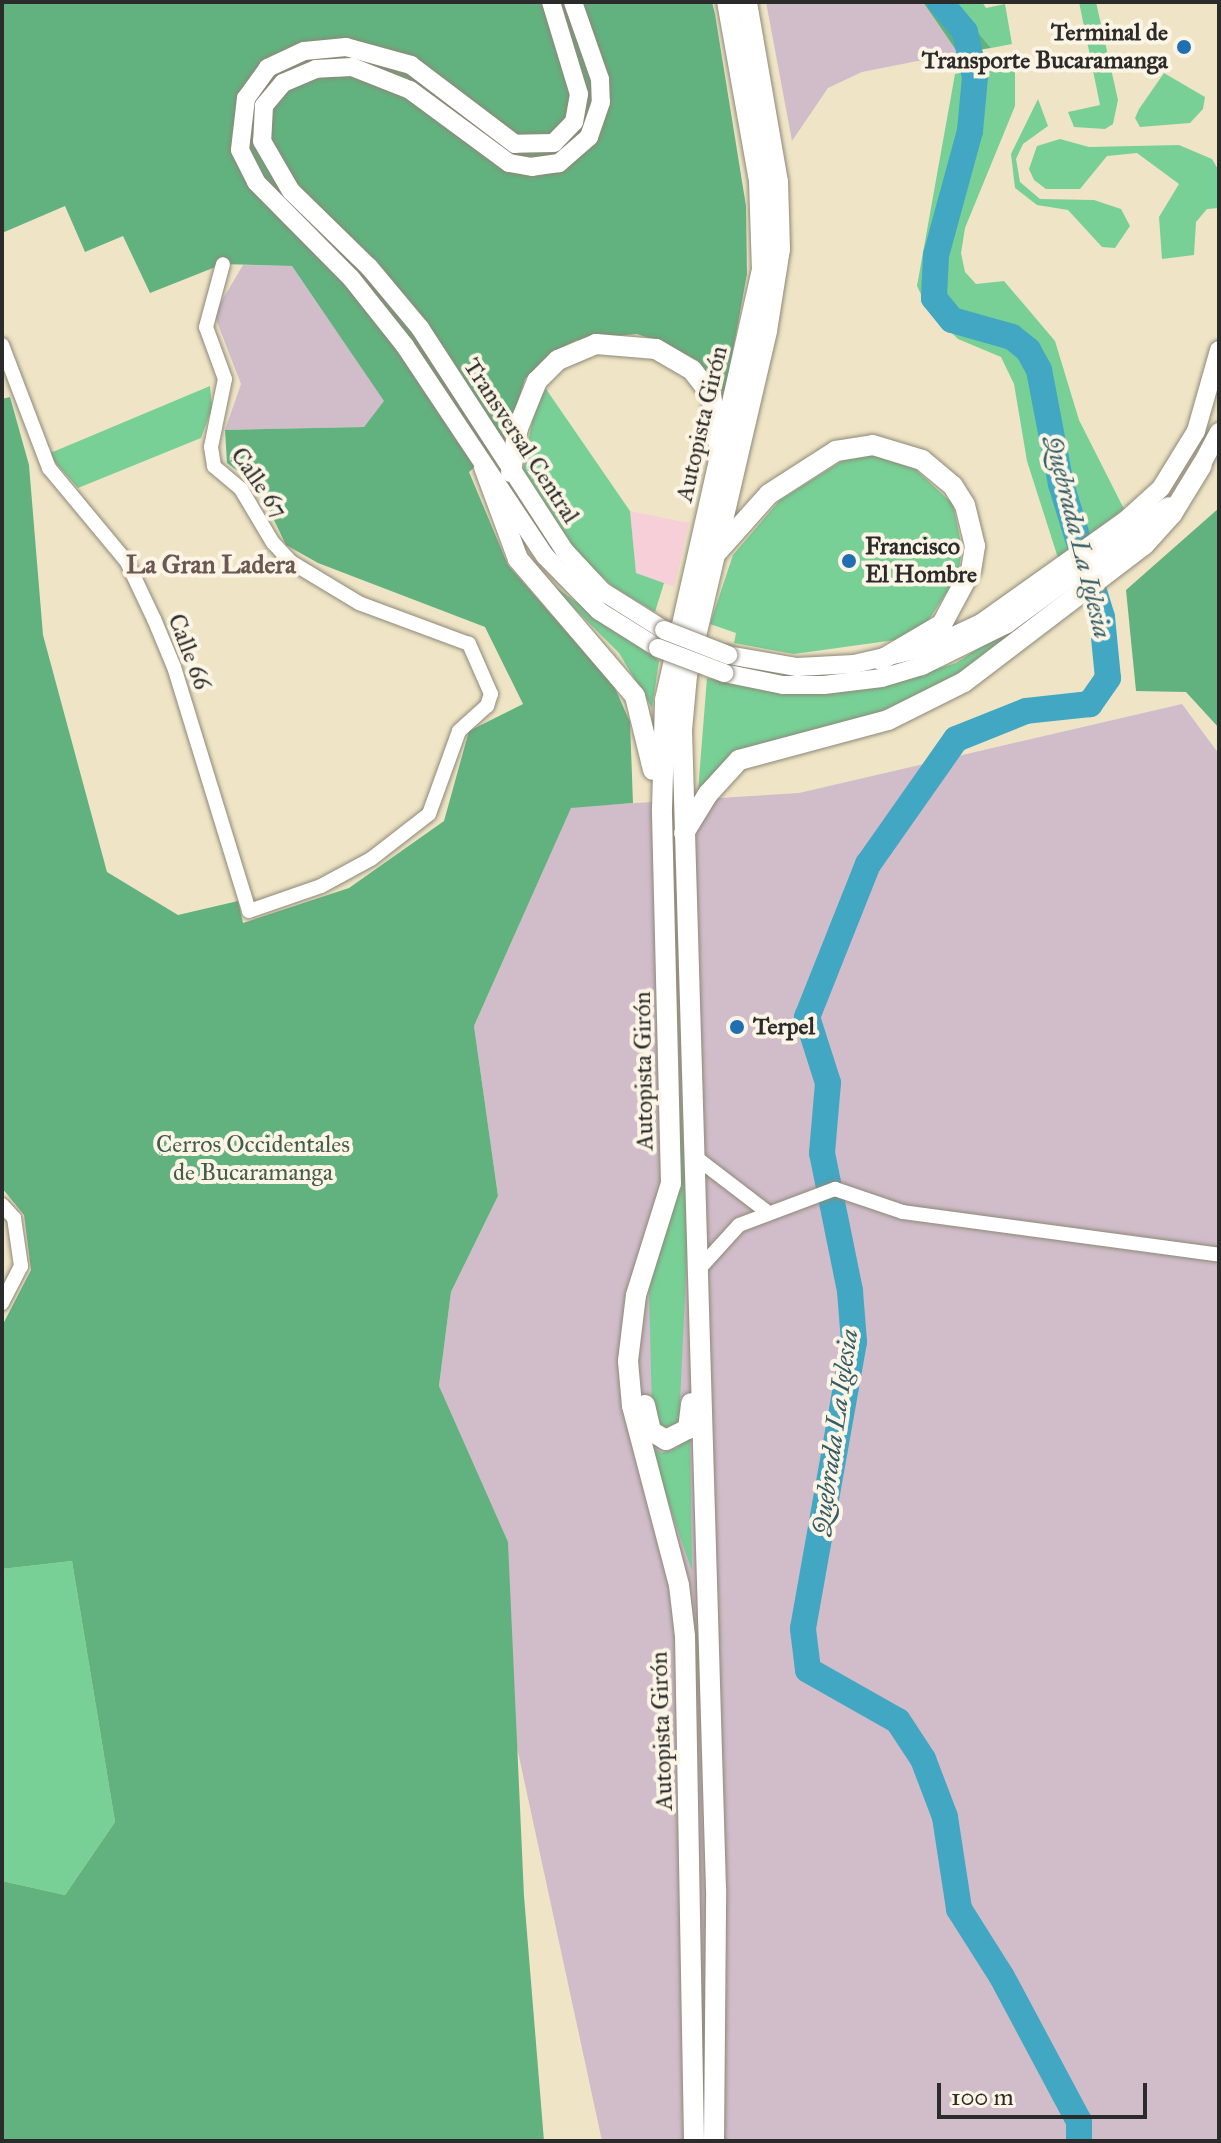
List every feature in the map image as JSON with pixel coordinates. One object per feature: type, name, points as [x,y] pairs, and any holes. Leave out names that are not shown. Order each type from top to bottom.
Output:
[{"type":"highway","name":"Autopista Girón","points":[[694,2141],[685,1636],[679,1585],[632,1406],[629,1345],[636,1295],[671,1183],[662,809],[668,683],[758,295],[763,246],[752,122],[727,2]]},
{"type":"highway","name":"Autopista Girón","points":[[714,2141],[717,1944],[684,833],[684,696],[772,307],[780,249],[778,182],[747,2]]},
{"type":"highway","points":[[511,472],[522,413],[547,369],[576,350],[615,343],[656,349],[703,383],[717,417],[716,482]]},
{"type":"highway","points":[[716,554],[769,494],[836,451],[873,445],[922,460],[953,486],[965,505],[975,546],[971,570],[942,624],[881,660]]},
{"type":"highway","points":[[684,833],[708,794],[739,760],[915,710],[964,682],[1067,582],[1109,552],[1159,530],[1202,465]]},
{"type":"highway","points":[[484,467],[518,559],[635,696],[662,809]]},
{"type":"highway","points":[[636,1295],[649,1425],[666,1440],[679,1437],[690,1422],[692,1323],[699,1300]]},
{"type":"main road","name":"Transversal Central","points":[[551,2],[578,84],[579,105],[565,134],[544,146],[515,144],[499,136],[411,65],[346,47],[304,51],[268,68],[240,115],[240,150],[256,182],[370,300],[528,535],[569,583],[615,623],[726,664],[813,685],[901,673],[987,636],[1109,552],[1177,467],[1196,431],[1219,350]]},
{"type":"main road","name":"Transversal Central","points":[[573,2],[600,79],[601,102],[589,137],[559,163],[532,167],[501,159],[410,90],[352,67],[316,69],[283,83],[264,106],[262,141],[276,171],[400,302],[511,472],[585,574],[661,639]]},
{"type":"main road","points":[[1202,465],[1219,432]]},
{"type":"main road","name":"Transversal Central","points":[[726,664],[797,667],[881,660],[964,632],[1067,582]]},
{"type":"street","name":"Calle 67","points":[[223,264],[206,327],[225,379],[211,447],[214,466],[241,489],[273,543],[302,571],[359,603],[469,644],[491,694],[489,702],[459,731],[436,805],[422,821],[331,882],[249,911]]},
{"type":"street","name":"Calle 66","points":[[2,345],[49,468],[122,555],[154,619],[174,667],[249,911]]},
{"type":"street","points":[[694,1156],[766,1211]]},
{"type":"street","points":[[699,1269],[728,1235],[766,1211],[835,1189],[903,1212],[1219,1255]]},
{"type":"street","points":[[2,1205],[14,1218],[21,1266],[2,1303]]},
{"type":"shaded area","points":[[766,2],[923,2],[958,53],[862,72],[828,88],[792,141]]},
{"type":"shaded area","points":[[243,265],[292,266],[385,401],[364,427],[225,430],[241,384],[214,314]]},
{"type":"shaded area","points":[[630,511],[689,523],[674,587],[636,573]]},
{"type":"shaded area","points":[[1182,704],[1219,754],[1219,2141],[602,2141],[439,1386],[451,1292],[498,1196],[474,1026],[571,807],[799,793]]},
{"type":"green space","name":"Cerros Occidentales de Bucaramanga","points":[[2,2],[712,2],[746,206],[747,274],[725,394],[698,361],[667,344],[637,334],[577,340],[549,354],[525,379],[507,437],[469,472],[508,565],[614,686],[630,722],[633,803],[571,808],[474,1026],[498,1196],[451,1292],[439,1386],[508,1542],[524,1896],[544,2141],[2,2141],[2,1881],[65,1895],[115,1822],[72,1561],[2,1569],[2,1326],[31,1270],[24,1215],[2,1188],[2,399],[10,397],[29,465],[43,635],[107,872],[178,915],[238,901],[243,923],[349,888],[444,821],[469,731],[523,704],[485,627],[318,563],[286,545],[258,487],[227,463],[225,430],[364,427],[384,401],[292,266],[223,264],[150,293],[123,236],[85,252],[65,206],[2,233]]},
{"type":"green space","points":[[923,2],[953,2],[991,48],[958,53]]},
{"type":"green space","points":[[953,2],[982,2],[986,8],[1005,4],[1012,44],[991,48]]},
{"type":"green space","points":[[1079,2],[1096,2],[1118,100],[1113,124],[1105,129],[1074,127],[1068,112],[1100,105]]},
{"type":"green space","points":[[1015,61],[1015,106],[965,228],[961,253],[965,272],[976,284],[1004,281],[1055,341],[1079,420],[1124,509],[1058,558],[1027,461],[1014,384],[1001,357],[958,339],[929,311],[917,286],[955,74]]},
{"type":"green space","points":[[1164,73],[1205,97],[1203,109],[1190,123],[1140,127],[1135,118],[1139,109]]},
{"type":"green space","points":[[1038,99],[1048,126],[1023,144],[1016,159],[1020,182],[1040,199],[1094,200],[1121,209],[1130,226],[1115,248],[1102,247],[1068,210],[1037,205],[1015,188],[1011,154]]},
{"type":"green space","points":[[1060,139],[1089,147],[1179,145],[1212,159],[1219,171],[1219,208],[1207,209],[1196,222],[1194,255],[1162,259],[1159,217],[1179,184],[1137,153],[1107,156],[1080,189],[1046,189],[1034,180],[1029,169],[1037,146]]},
{"type":"green space","points":[[210,386],[212,408],[201,438],[78,488],[48,454]]},
{"type":"green space","points":[[546,389],[630,511],[636,573],[664,583],[655,612],[612,586],[566,543],[523,472],[535,405]]},
{"type":"green space","points":[[872,455],[915,469],[953,504],[962,548],[958,575],[928,621],[895,640],[794,654],[734,643],[736,633],[710,624],[733,555],[780,500],[842,461]]},
{"type":"green space","points":[[1219,508],[1219,728],[1186,692],[1136,691],[1126,590]]},
{"type":"green space","points":[[547,581],[659,661],[652,708],[619,653]]},
{"type":"green space","points":[[1065,592],[931,694],[895,709],[741,749],[698,791],[707,678],[781,693],[882,686],[956,663]]},
{"type":"green space","points":[[680,1083],[688,1233],[679,1423],[660,1429],[652,1413],[649,1292],[678,1172]]},
{"type":"green space","points":[[690,1434],[692,1571],[649,1446],[662,1453],[677,1448]]},
{"type":"green space","points":[[72,1561],[115,1822],[65,1895],[2,1881],[2,1569]]},
{"type":"waterway","name":"Quebrada La Iglesia","points":[[940,2],[965,32],[975,77],[970,131],[936,255],[934,298],[952,320],[1012,337],[1028,350],[1039,370],[1061,484],[1102,617],[1108,678],[1090,704],[1026,711],[956,739],[868,864],[807,1017],[828,1083],[822,1153],[850,1291],[854,1342],[803,1629],[808,1670],[898,1721],[923,1759],[945,1817],[959,1909],[1002,1977],[1079,2121],[1079,2141]]},
{"type":"place","name":"Terminal de Transporte Bucaramanga","points":[[1184,47]]},
{"type":"place","name":"Francisco El Hombre","points":[[849,561]]},
{"type":"place","name":"Terpel","points":[[737,1027]]},
{"type":"district","name":"La Gran Ladera","points":[[211,565]]}]
